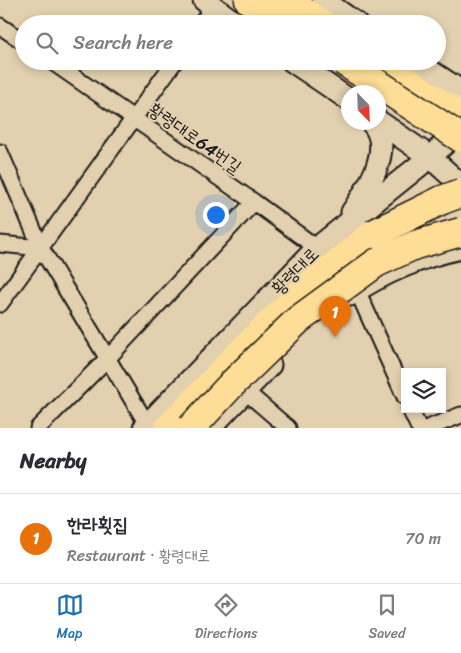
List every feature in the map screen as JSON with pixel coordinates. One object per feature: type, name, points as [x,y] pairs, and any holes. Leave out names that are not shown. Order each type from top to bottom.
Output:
[{"type":"highway","points":[[249,0],[272,15]]},
{"type":"highway","points":[[287,0],[308,15]]},
{"type":"highway","points":[[357,70],[461,138]]},
{"type":"highway","points":[[390,70],[461,117]]},
{"type":"highway","points":[[153,427],[234,359],[305,290],[373,234],[442,200],[461,193]]},
{"type":"highway","points":[[191,428],[232,384],[298,320],[376,264],[415,245],[461,232]]},
{"type":"main road","points":[[323,0],[345,15]]},
{"type":"main road","points":[[305,70],[341,94]]},
{"type":"main road","points":[[435,70],[451,77],[461,90]]},
{"type":"main road","points":[[210,428],[305,328],[349,276],[461,185],[430,157],[386,126]]},
{"type":"main road","name":"황령대로","points":[[153,427],[317,248],[430,157],[461,129]]},
{"type":"main road","points":[[339,230],[365,193],[377,166],[382,148],[377,130]]},
{"type":"main road","points":[[430,157],[461,171]]},
{"type":"main road","points":[[305,328],[357,290],[393,272],[439,253],[461,248]]},
{"type":"street","points":[[0,26],[15,36]]},
{"type":"street","name":"황령대로64번길","points":[[64,70],[317,248]]},
{"type":"street","points":[[0,304],[168,70]]},
{"type":"street","points":[[0,152],[41,248],[107,359],[153,427]]},
{"type":"street","points":[[38,428],[107,359],[254,202]]},
{"type":"street","points":[[0,244],[41,248]]},
{"type":"street","points":[[357,290],[401,388]]},
{"type":"street","points":[[246,391],[288,428]]},
{"type":"street","points":[[412,413],[419,428]]},
{"type":"street","points":[[428,428],[461,415]]},
{"type":"place","name":"한라횟집","points":[[335,337]]}]
